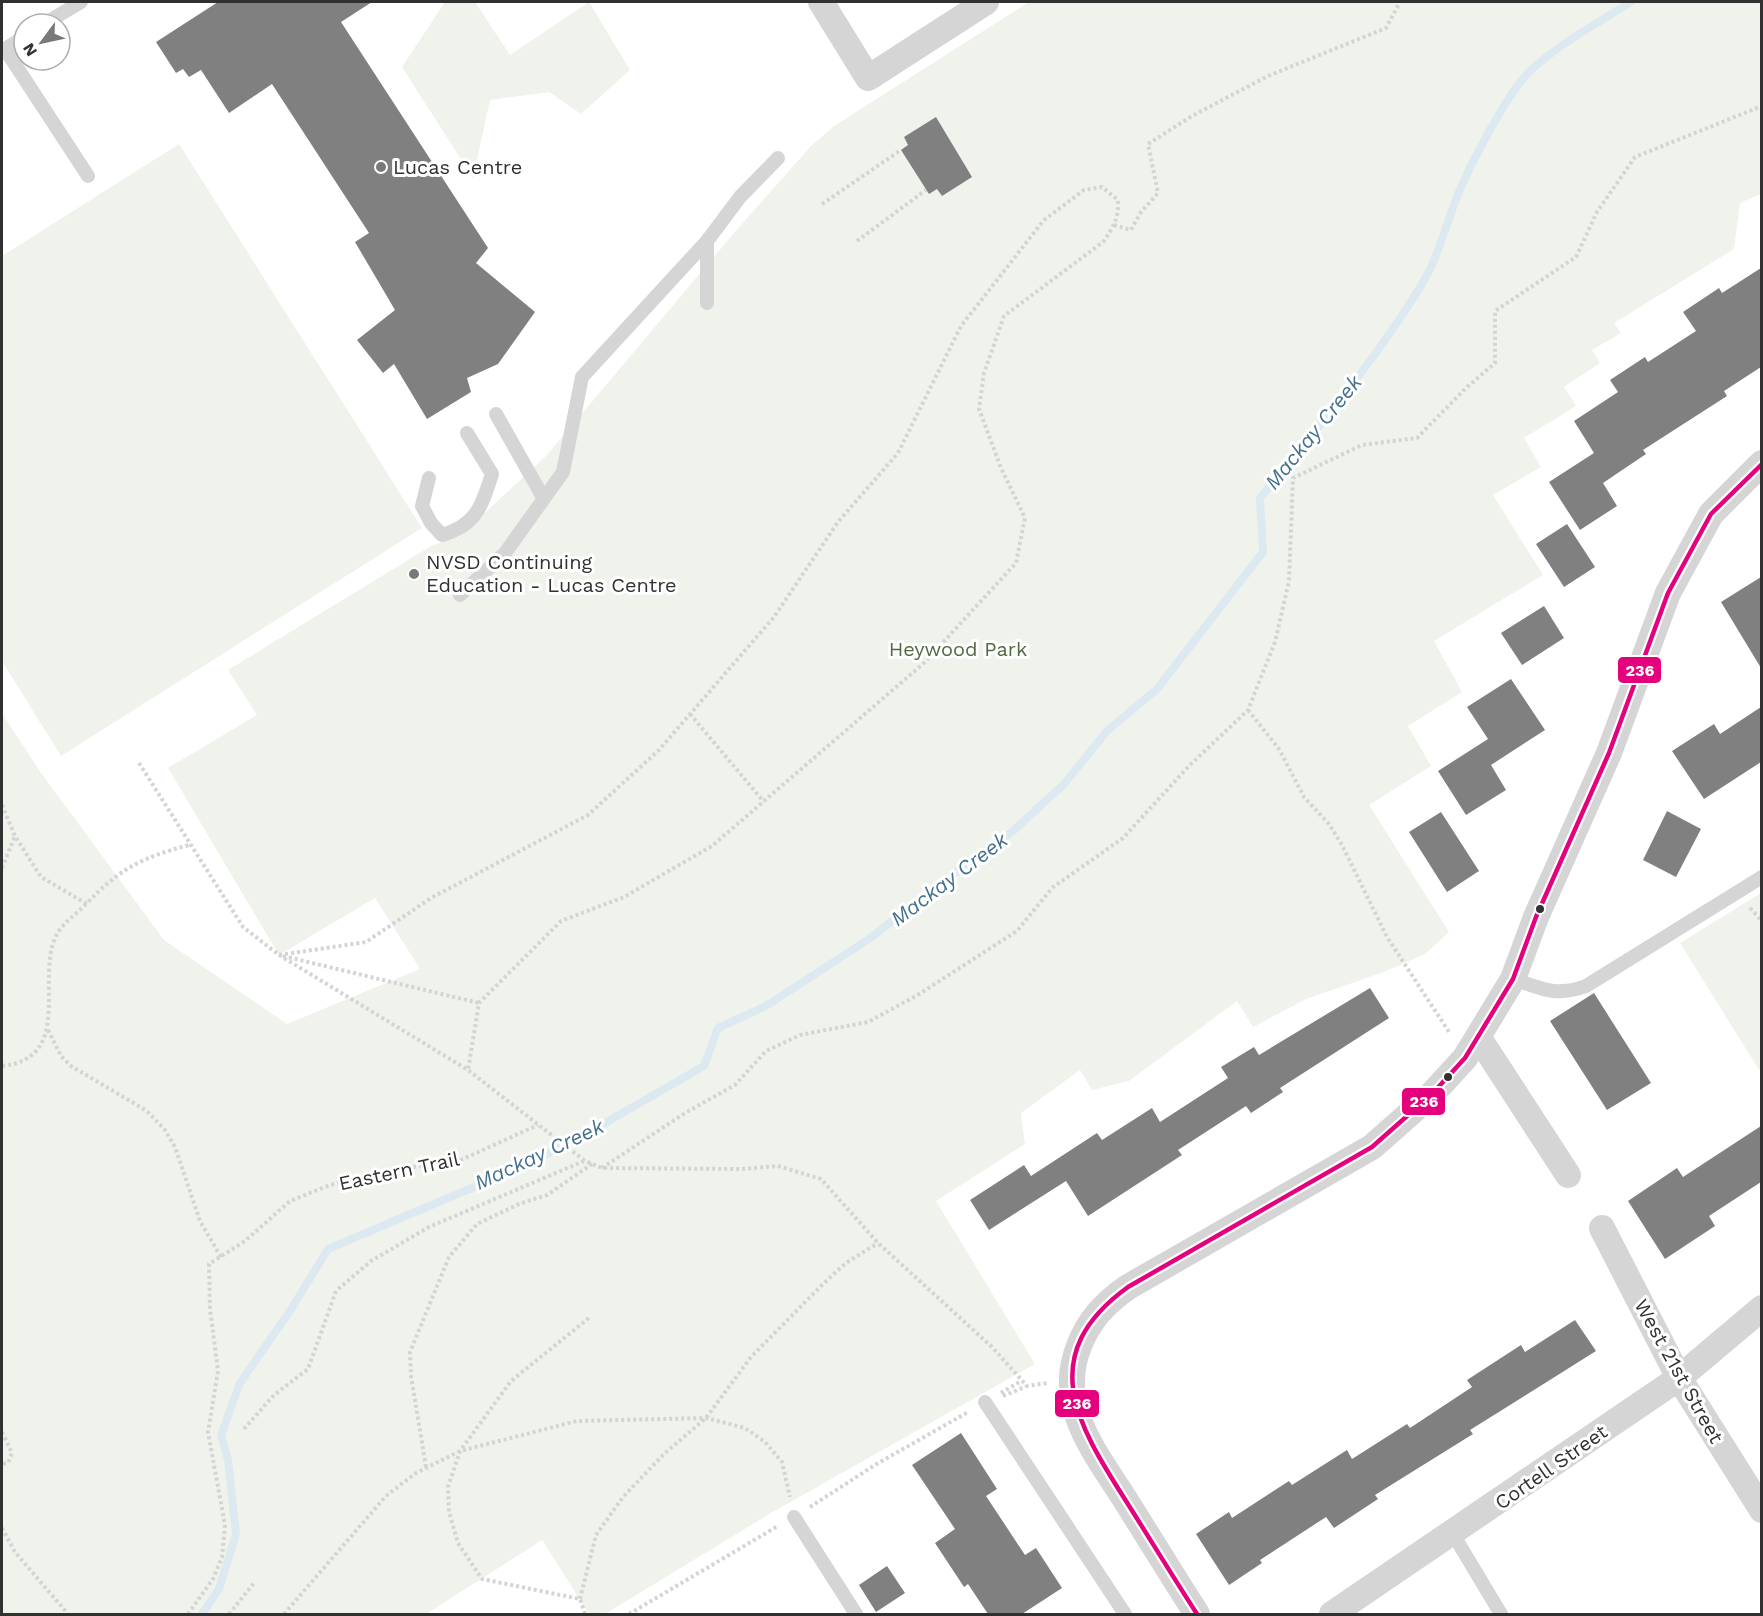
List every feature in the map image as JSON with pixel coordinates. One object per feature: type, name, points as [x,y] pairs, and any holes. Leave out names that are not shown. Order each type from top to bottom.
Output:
[{"type":"street","points":[[821,2],[868,78],[986,2]]},
{"type":"street","points":[[1197,1614],[1082,1428],[1072,1399],[1070,1380],[1077,1350],[1086,1329],[1112,1299],[1372,1147],[1432,1094],[1466,1058],[1513,979],[1536,917],[1609,753],[1668,593],[1711,514],[1761,463]]},
{"type":"street","points":[[1479,1038],[1568,1175]]},
{"type":"street","name":"West 21st Street","points":[[1602,1228],[1679,1378],[1761,1510]]},
{"type":"street","name":"Cortell Street","points":[[1332,1614],[1453,1534],[1679,1378],[1761,1308]]},
{"type":"lane","points":[[64,12],[81,2]]},
{"type":"lane","points":[[3,50],[88,176]]},
{"type":"lane","points":[[460,595],[505,553],[563,472],[582,377],[707,241],[740,197],[778,158]]},
{"type":"lane","points":[[707,241],[707,303]]},
{"type":"lane","points":[[496,414],[544,499]]},
{"type":"lane","points":[[429,478],[422,506],[431,524],[442,535],[458,530],[481,510],[492,474],[467,433]]},
{"type":"lane","points":[[1513,979],[1550,991],[1566,993],[1586,986],[1761,877]]},
{"type":"lane","points":[[985,1402],[1125,1614]]},
{"type":"lane","points":[[794,1517],[856,1614]]},
{"type":"lane","points":[[1453,1534],[1501,1614]]},
{"type":"path","points":[[1114,225],[1131,231],[1141,212],[1158,193],[1148,144],[1192,116],[1268,76],[1386,28],[1400,2]]},
{"type":"path","points":[[602,1168],[685,1113],[735,1085],[766,1051],[800,1035],[867,1022],[916,996],[1017,931],[1052,888],[1123,838],[1188,767],[1248,710],[1275,642],[1289,581],[1293,478],[1362,445],[1417,438],[1465,389],[1495,363],[1494,311],[1576,256],[1597,212],[1635,157],[1761,106]]},
{"type":"path","points":[[822,204],[901,150]]},
{"type":"path","points":[[279,955],[366,942],[431,898],[588,815],[659,750],[774,618],[838,522],[898,453],[961,326],[1044,220],[1084,190],[1102,187],[1118,200],[1119,211],[1114,225],[1102,242],[1004,316],[984,373],[979,410],[1001,468],[1025,518],[1016,563],[924,663],[712,846],[624,897],[561,921],[479,1003],[468,1070]]},
{"type":"path","points":[[856,241],[926,190]]},
{"type":"path","points":[[1248,710],[1278,749],[1304,797],[1329,824],[1342,845],[1386,937],[1449,1032]]},
{"type":"path","points":[[690,714],[764,802]]},
{"type":"path","points":[[139,763],[243,927],[279,955],[468,1070],[585,1161],[602,1168],[742,1169],[778,1166],[821,1179],[878,1243],[992,1347],[1027,1386],[1070,1380]]},
{"type":"path","points":[[2,804],[15,836],[41,877],[87,904]]},
{"type":"path","points":[[2,868],[15,836]]},
{"type":"path","points":[[2,1066],[23,1061],[37,1049],[48,1030],[54,938],[63,924],[87,904],[100,888],[133,864],[189,845]]},
{"type":"path","points":[[279,955],[479,1003]]},
{"type":"path","points":[[48,1030],[61,1056],[71,1066],[147,1111],[165,1130],[175,1147],[200,1221],[221,1257]]},
{"type":"path","name":"Eastern Trail","points":[[188,1614],[213,1579],[222,1557],[225,1525],[208,1432],[218,1371],[210,1309],[209,1264],[245,1241],[290,1201],[330,1185],[394,1169],[454,1163],[538,1125]]},
{"type":"path","points":[[244,1429],[274,1395],[308,1369],[336,1291],[371,1262],[429,1227],[585,1161]]},
{"type":"path","points":[[426,1467],[411,1376],[410,1352],[449,1257],[477,1224],[519,1204],[547,1195],[593,1164]]},
{"type":"path","points":[[585,1614],[580,1599],[596,1535],[623,1497],[665,1453],[706,1418],[751,1357],[846,1263],[878,1243]]},
{"type":"path","points":[[580,1599],[482,1579],[458,1543],[449,1512],[448,1487],[460,1451],[511,1381],[589,1318]]},
{"type":"path","points":[[284,1614],[386,1496],[426,1467],[460,1451],[577,1421],[706,1418],[745,1428],[765,1442],[782,1462],[794,1517]]},
{"type":"path","points":[[2,1432],[12,1453],[8,1463],[2,1464]]},
{"type":"path","points":[[2,1528],[15,1552],[68,1614]]},
{"type":"path","points":[[229,1614],[254,1583]]},
{"type":"green space","points":[[445,2],[475,2],[510,55],[589,2],[630,70],[581,114],[549,92],[490,100],[473,178],[402,67]]},
{"type":"green space","name":"Heywood Park","points":[[1029,2],[1761,2],[1761,194],[1740,203],[1734,249],[1614,323],[1621,333],[1592,350],[1600,363],[1564,387],[1576,406],[1524,438],[1541,467],[1493,495],[1543,575],[1434,641],[1462,692],[1408,726],[1431,766],[1369,805],[1449,932],[1425,954],[1384,972],[1306,999],[1253,1027],[1237,1001],[1129,1081],[1092,1090],[1080,1070],[1021,1113],[1025,1144],[936,1201],[1035,1364],[771,1513],[605,1614],[589,1614],[542,1540],[426,1614],[2,1614],[2,713],[39,770],[164,940],[287,1024],[420,969],[375,898],[279,955],[168,768],[257,715],[228,670],[431,546],[460,536],[547,455],[734,233],[811,146],[834,126]]},
{"type":"green space","points":[[179,144],[422,528],[61,756],[2,661],[2,256]]},
{"type":"green space","points":[[1761,893],[1762,1068],[1759,1070],[1680,943]]},
{"type":"building","name":"Lucas Centre","points":[[218,2],[372,2],[341,22],[488,248],[476,263],[535,312],[498,364],[467,378],[471,392],[427,419],[394,364],[383,373],[357,340],[395,310],[355,242],[369,233],[272,84],[229,113],[201,70],[189,77],[183,69],[176,73],[156,42]]},
{"type":"building","points":[[936,117],[972,177],[942,196],[937,189],[929,194],[901,150],[908,145],[904,137]]},
{"type":"building","points":[[1761,268],[1761,367],[1724,391],[1727,396],[1643,450],[1646,454],[1603,483],[1617,506],[1580,530],[1549,482],[1594,453],[1574,421],[1618,392],[1610,380],[1645,357],[1648,362],[1696,331],[1683,312],[1719,288],[1722,293]]},
{"type":"building","points":[[1567,524],[1595,567],[1564,587],[1536,544]]},
{"type":"building","points":[[1761,577],[1761,668],[1721,602]]},
{"type":"building","points":[[1544,606],[1564,638],[1522,665],[1501,633]]},
{"type":"building","points":[[1511,679],[1545,730],[1491,765],[1506,790],[1466,815],[1438,771],[1488,739],[1467,707]]},
{"type":"building","points":[[1761,707],[1761,762],[1704,799],[1672,751],[1714,724],[1720,734]]},
{"type":"building","points":[[1667,811],[1701,829],[1676,877],[1643,860]]},
{"type":"building","points":[[1441,812],[1479,871],[1447,892],[1409,832]]},
{"type":"building","points":[[1370,988],[1389,1018],[1280,1088],[1283,1092],[1251,1113],[1246,1106],[1178,1150],[1182,1155],[1088,1216],[1066,1181],[989,1230],[970,1200],[1024,1165],[1031,1176],[1097,1133],[1102,1140],[1152,1108],[1160,1122],[1228,1078],[1221,1067],[1254,1047],[1259,1055]]},
{"type":"building","points":[[1594,993],[1651,1083],[1607,1110],[1550,1021]]},
{"type":"building","points":[[1761,1126],[1761,1182],[1709,1216],[1715,1226],[1665,1259],[1628,1201],[1677,1168],[1683,1177]]},
{"type":"building","points":[[1575,1320],[1596,1351],[1470,1430],[1473,1434],[1375,1495],[1378,1499],[1334,1528],[1326,1517],[1260,1560],[1262,1563],[1229,1585],[1196,1534],[1229,1512],[1232,1518],[1289,1481],[1292,1485],[1347,1450],[1352,1459],[1407,1424],[1410,1428],[1472,1387],[1467,1380],[1521,1345],[1525,1352]]},
{"type":"building","points":[[961,1433],[997,1489],[986,1496],[1025,1555],[1036,1548],[1062,1588],[1022,1614],[988,1614],[968,1584],[964,1587],[935,1543],[955,1529],[912,1465]]},
{"type":"building","points":[[887,1566],[905,1593],[876,1612],[859,1585]]},
{"type":"waterway","name":"Mackay Creek","points":[[202,1614],[219,1589],[236,1534],[228,1460],[221,1435],[240,1383],[290,1311],[328,1249],[500,1176],[572,1142],[704,1066],[718,1028],[766,1006],[869,939],[1013,831],[1064,784],[1107,731],[1157,689],[1263,552],[1260,498],[1365,367],[1422,284],[1472,164],[1501,111],[1521,81],[1554,51],[1631,2]]},
{"type":"transit line","name":"236","points":[[1197,1614],[1108,1472],[1092,1445],[1080,1417],[1073,1391],[1073,1364],[1081,1338],[1099,1313],[1128,1287],[1372,1147],[1432,1094],[1465,1058],[1513,979],[1536,917],[1609,753],[1668,593],[1711,514],[1762,464]]},
{"type":"place","name":"Lucas Centre","points":[[381,167]]},
{"type":"place","name":"NVSD Continuing Education - Lucas Centre","points":[[414,574]]}]
